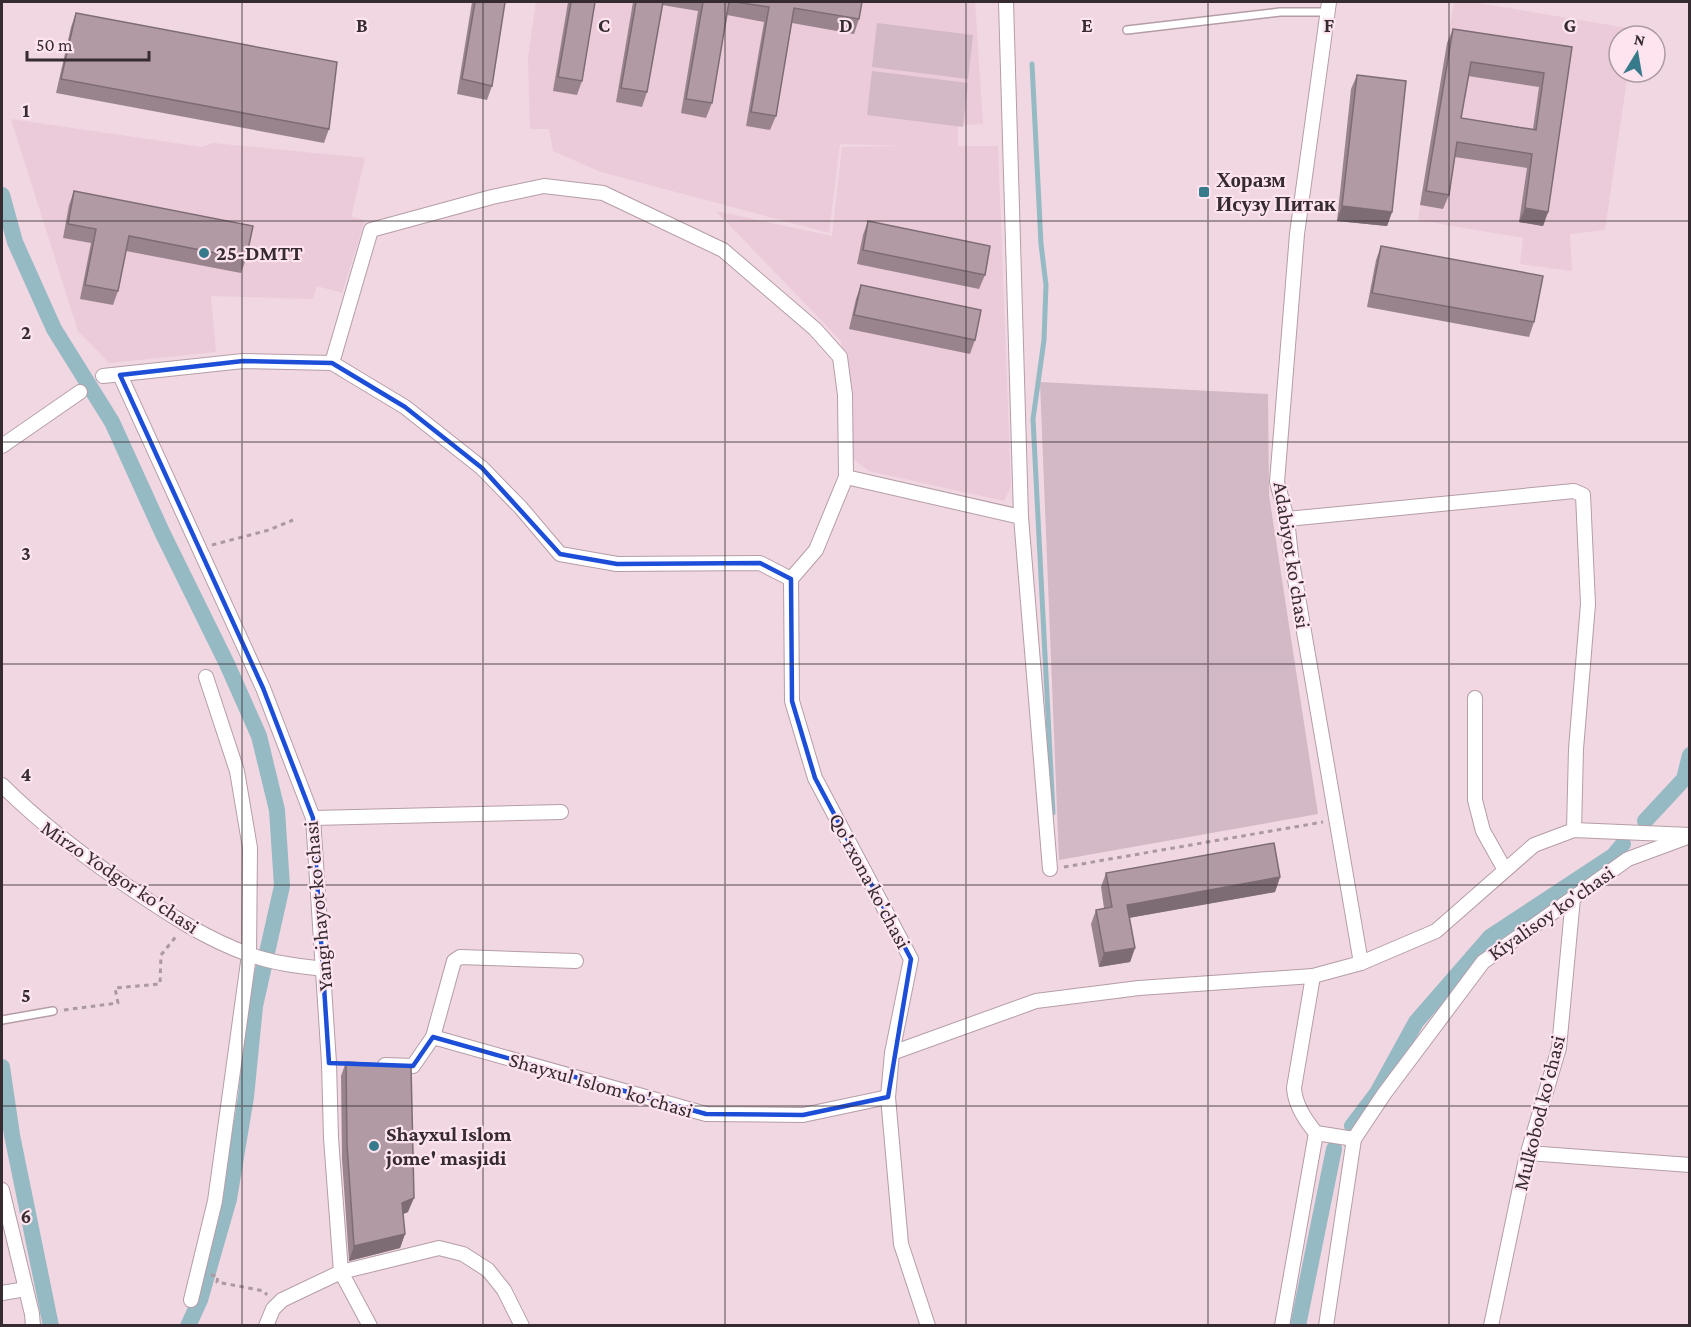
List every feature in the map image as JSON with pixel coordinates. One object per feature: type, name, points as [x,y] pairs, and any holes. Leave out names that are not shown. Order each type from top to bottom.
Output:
[{"type":"street","points":[[1006,2],[1021,517],[1050,869]]},
{"type":"street","name":"Adabiyot ko'chasi","points":[[1328,7],[1297,234],[1277,482],[1287,519],[1291,556],[1361,963]]},
{"type":"street","points":[[103,376],[243,361],[332,363],[405,407],[482,468],[521,508],[560,554],[617,564],[760,563],[791,579],[816,550],[846,477],[845,395],[840,357],[815,328],[723,250],[603,193],[544,186],[492,197],[371,230],[332,363]]},
{"type":"street","name":"Yangi hayot ko'chasi","points":[[120,375],[264,688],[313,818],[324,969],[335,1063],[331,1138],[341,1272],[370,1326]]},
{"type":"street","points":[[2,446],[80,392]]},
{"type":"street","points":[[846,477],[1021,517]]},
{"type":"street","points":[[1287,519],[1574,491],[1583,495],[1588,604],[1576,749],[1574,830]]},
{"type":"street","name":"Qo'rxona ko'chasi","points":[[791,579],[792,701],[815,778],[911,959],[892,1053],[888,1097],[901,1244],[928,1326]]},
{"type":"street","points":[[191,1299],[214,1201],[249,955],[250,848],[237,771],[206,677]]},
{"type":"street","points":[[1475,698],[1475,801],[1483,831],[1504,870]]},
{"type":"street","name":"Mirzo Yodgor ko'chasi","points":[[2,785],[36,819],[186,926],[249,955],[289,965],[324,969]]},
{"type":"street","points":[[313,818],[561,812]]},
{"type":"street","points":[[892,1053],[1036,1001],[1139,988],[1313,976],[1361,963],[1436,931],[1534,845],[1574,830],[1689,836]]},
{"type":"street","name":"Kiyalisoy ko'chasi","points":[[1326,1326],[1354,1139],[1384,1094],[1483,962],[1628,859],[1689,836]]},
{"type":"street","name":"Mulkobod ko'chasi","points":[[1491,1326],[1528,1153],[1559,1048],[1573,898]]},
{"type":"street","points":[[377,1064],[413,1066],[433,1037],[454,961],[460,957],[576,961]]},
{"type":"street","points":[[1313,976],[1294,1088],[1294,1101],[1306,1122],[1316,1133],[1354,1139]]},
{"type":"street","name":"Shayxul Islom ko'chasi","points":[[433,1037],[706,1114],[803,1114],[888,1097]]},
{"type":"street","points":[[1282,1326],[1316,1133]]},
{"type":"street","points":[[1528,1153],[1689,1165]]},
{"type":"street","points":[[2,1190],[33,1326]]},
{"type":"street","points":[[266,1326],[273,1309],[282,1300],[341,1272],[439,1248],[463,1254],[488,1270],[504,1290],[522,1326]]},
{"type":"street","points":[[2,1293],[26,1288]]},
{"type":"lane","points":[[1126,30],[1328,7]]},
{"type":"lane","points":[[3,1020],[53,1011]]},
{"type":"path","points":[[199,548],[269,530],[293,520]]},
{"type":"path","points":[[1050,869],[1336,819]]},
{"type":"path","points":[[53,1011],[118,1003],[115,988],[160,984],[161,955],[186,926]]},
{"type":"path","points":[[218,1276],[217,1282],[264,1291],[273,1309]]},
{"type":"highlighted area","points":[[243,361],[332,363],[405,407],[482,468],[560,554],[617,564],[760,563],[791,579],[792,701],[815,778],[911,959],[888,1097],[803,1115],[706,1114],[433,1037],[413,1066],[329,1063],[313,818],[263,688],[120,375]]},
{"type":"shaded area","points":[[536,2],[975,2],[983,124],[958,125],[958,146],[998,146],[1011,487],[1004,501],[869,471],[854,460],[841,341],[716,211],[832,236],[842,147],[904,146],[840,144],[829,233],[601,172],[553,151],[549,129],[530,129],[528,57]]},
{"type":"shaded area","points":[[1454,2],[1471,2],[1607,25],[1607,84],[1626,84],[1605,230],[1570,234],[1572,271],[1520,264],[1523,238],[1418,220]]},
{"type":"shaded area","points":[[877,23],[973,35],[968,79],[872,67]]},
{"type":"shaded area","points":[[872,71],[968,83],[963,127],[867,115]]},
{"type":"shaded area","name":"25-DMTT","points":[[11,119],[202,147],[213,143],[365,158],[351,217],[365,220],[342,293],[317,286],[313,299],[211,296],[216,352],[109,363],[78,331]]},
{"type":"shaded area","points":[[1040,382],[1268,394],[1269,495],[1318,814],[1059,860]]},
{"type":"building","points":[[475,2],[505,2],[492,86],[462,79]]},
{"type":"building","points":[[571,2],[595,2],[582,81],[558,77]]},
{"type":"building","points":[[636,2],[663,2],[647,92],[621,88]]},
{"type":"building","points":[[703,2],[729,2],[712,103],[686,99]]},
{"type":"building","points":[[735,2],[862,2],[859,19],[794,8],[776,116],[751,112],[769,7]]},
{"type":"building","points":[[76,13],[337,62],[329,129],[61,79]]},
{"type":"building","points":[[1453,29],[1572,47],[1548,212],[1525,208],[1532,154],[1457,142],[1449,195],[1426,191]],"holes":[[[1471,62],[1544,73],[1536,130],[1461,118]]]},
{"type":"building","points":[[1357,75],[1406,81],[1392,212],[1342,206]]},
{"type":"building","points":[[74,191],[253,226],[246,259],[129,236],[118,291],[85,285],[96,229],[68,224]]},
{"type":"building","points":[[868,221],[990,246],[985,275],[863,250]]},
{"type":"building","points":[[1381,246],[1543,276],[1534,322],[1372,293]]},
{"type":"building","points":[[861,285],[981,310],[975,340],[854,315]]},
{"type":"building","points":[[1274,843],[1280,877],[1127,905],[1135,948],[1104,953],[1096,910],[1112,907],[1106,873]]},
{"type":"building","name":"Shayxul Islom jome' masjidi","points":[[346,1062],[411,1066],[414,1198],[402,1203],[405,1234],[354,1246],[347,1145]]},
{"type":"waterway","points":[[1032,64],[1041,244],[1046,285],[1044,340],[1033,419],[1053,813]]},
{"type":"waterway","points":[[2,195],[15,242],[54,329],[112,422],[162,532],[227,664],[259,736],[277,810],[282,886],[255,1006],[246,1097],[229,1199],[200,1300],[188,1326]]},
{"type":"waterway","points":[[1645,821],[1684,779],[1690,755]]},
{"type":"waterway","points":[[1352,1126],[1377,1093],[1416,1022],[1490,937],[1613,856],[1623,844]]},
{"type":"waterway","points":[[2,1067],[12,1135],[51,1326]]},
{"type":"waterway","points":[[1298,1326],[1334,1149]]},
{"type":"place","name":"Хоразм Исузу Питак","points":[[1204,192]]},
{"type":"place","name":"25-DMTT","points":[[204,253]]},
{"type":"place","name":"Shayxul Islom jome' masjidi","points":[[374,1146]]}]
